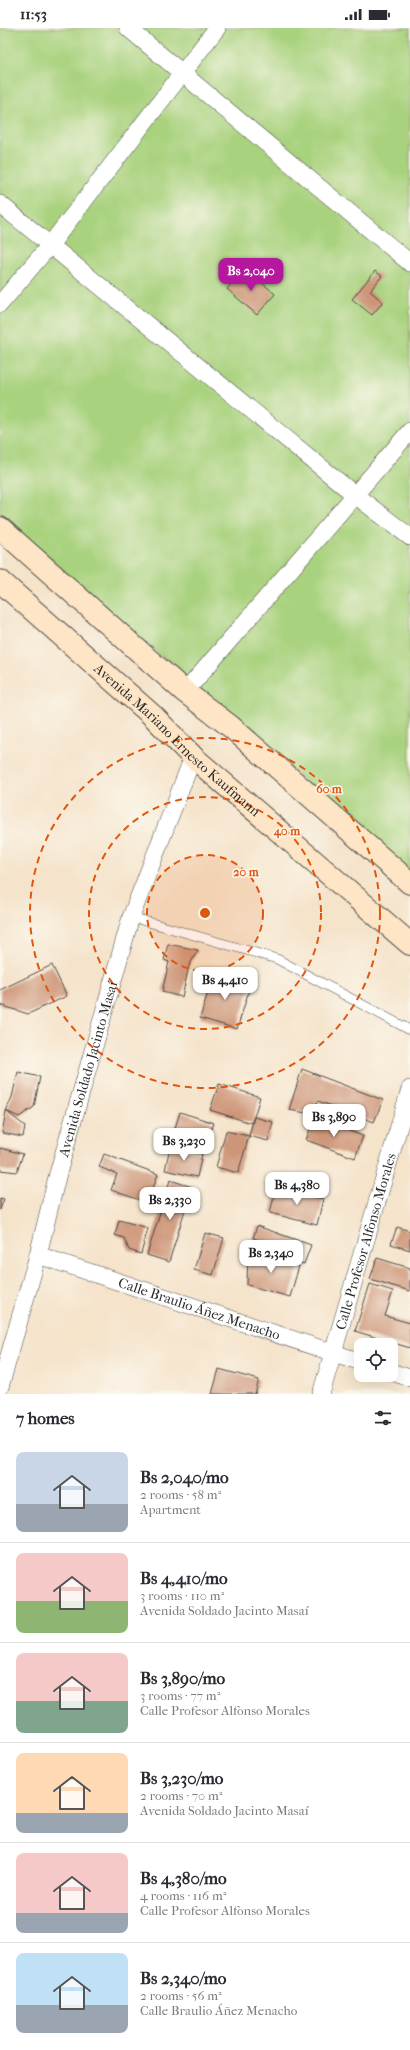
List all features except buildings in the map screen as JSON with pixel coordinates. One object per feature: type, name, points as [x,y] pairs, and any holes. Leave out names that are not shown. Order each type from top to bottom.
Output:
[{"type":"main road","points":[[0,528],[185,692],[230,726],[410,883]]},
{"type":"main road","name":"Avenida Mariano Ernesto Kaufmann","points":[[0,581],[153,716],[193,757],[410,944]]},
{"type":"street","points":[[128,28],[183,72],[410,264]]},
{"type":"street","points":[[0,304],[50,245],[218,28]]},
{"type":"street","points":[[0,204],[355,496],[410,537]]},
{"type":"street","points":[[185,692],[410,431]]},
{"type":"street","name":"Avenida Soldado Jacinto Masaí","points":[[0,1387],[38,1255],[57,1177],[131,918],[193,757]]},
{"type":"street","name":"Calle Profesor Alfonso Morales","points":[[321,1394],[334,1354],[410,1090]]},
{"type":"street","name":"Calle Braulio Áñez Menacho","points":[[38,1255],[354,1360]]},
{"type":"street","points":[[398,1374],[410,1378]]},
{"type":"lane","points":[[131,918],[277,959],[410,1030]]},
{"type":"green space","points":[[0,28],[410,28],[410,873],[0,515]]}]
